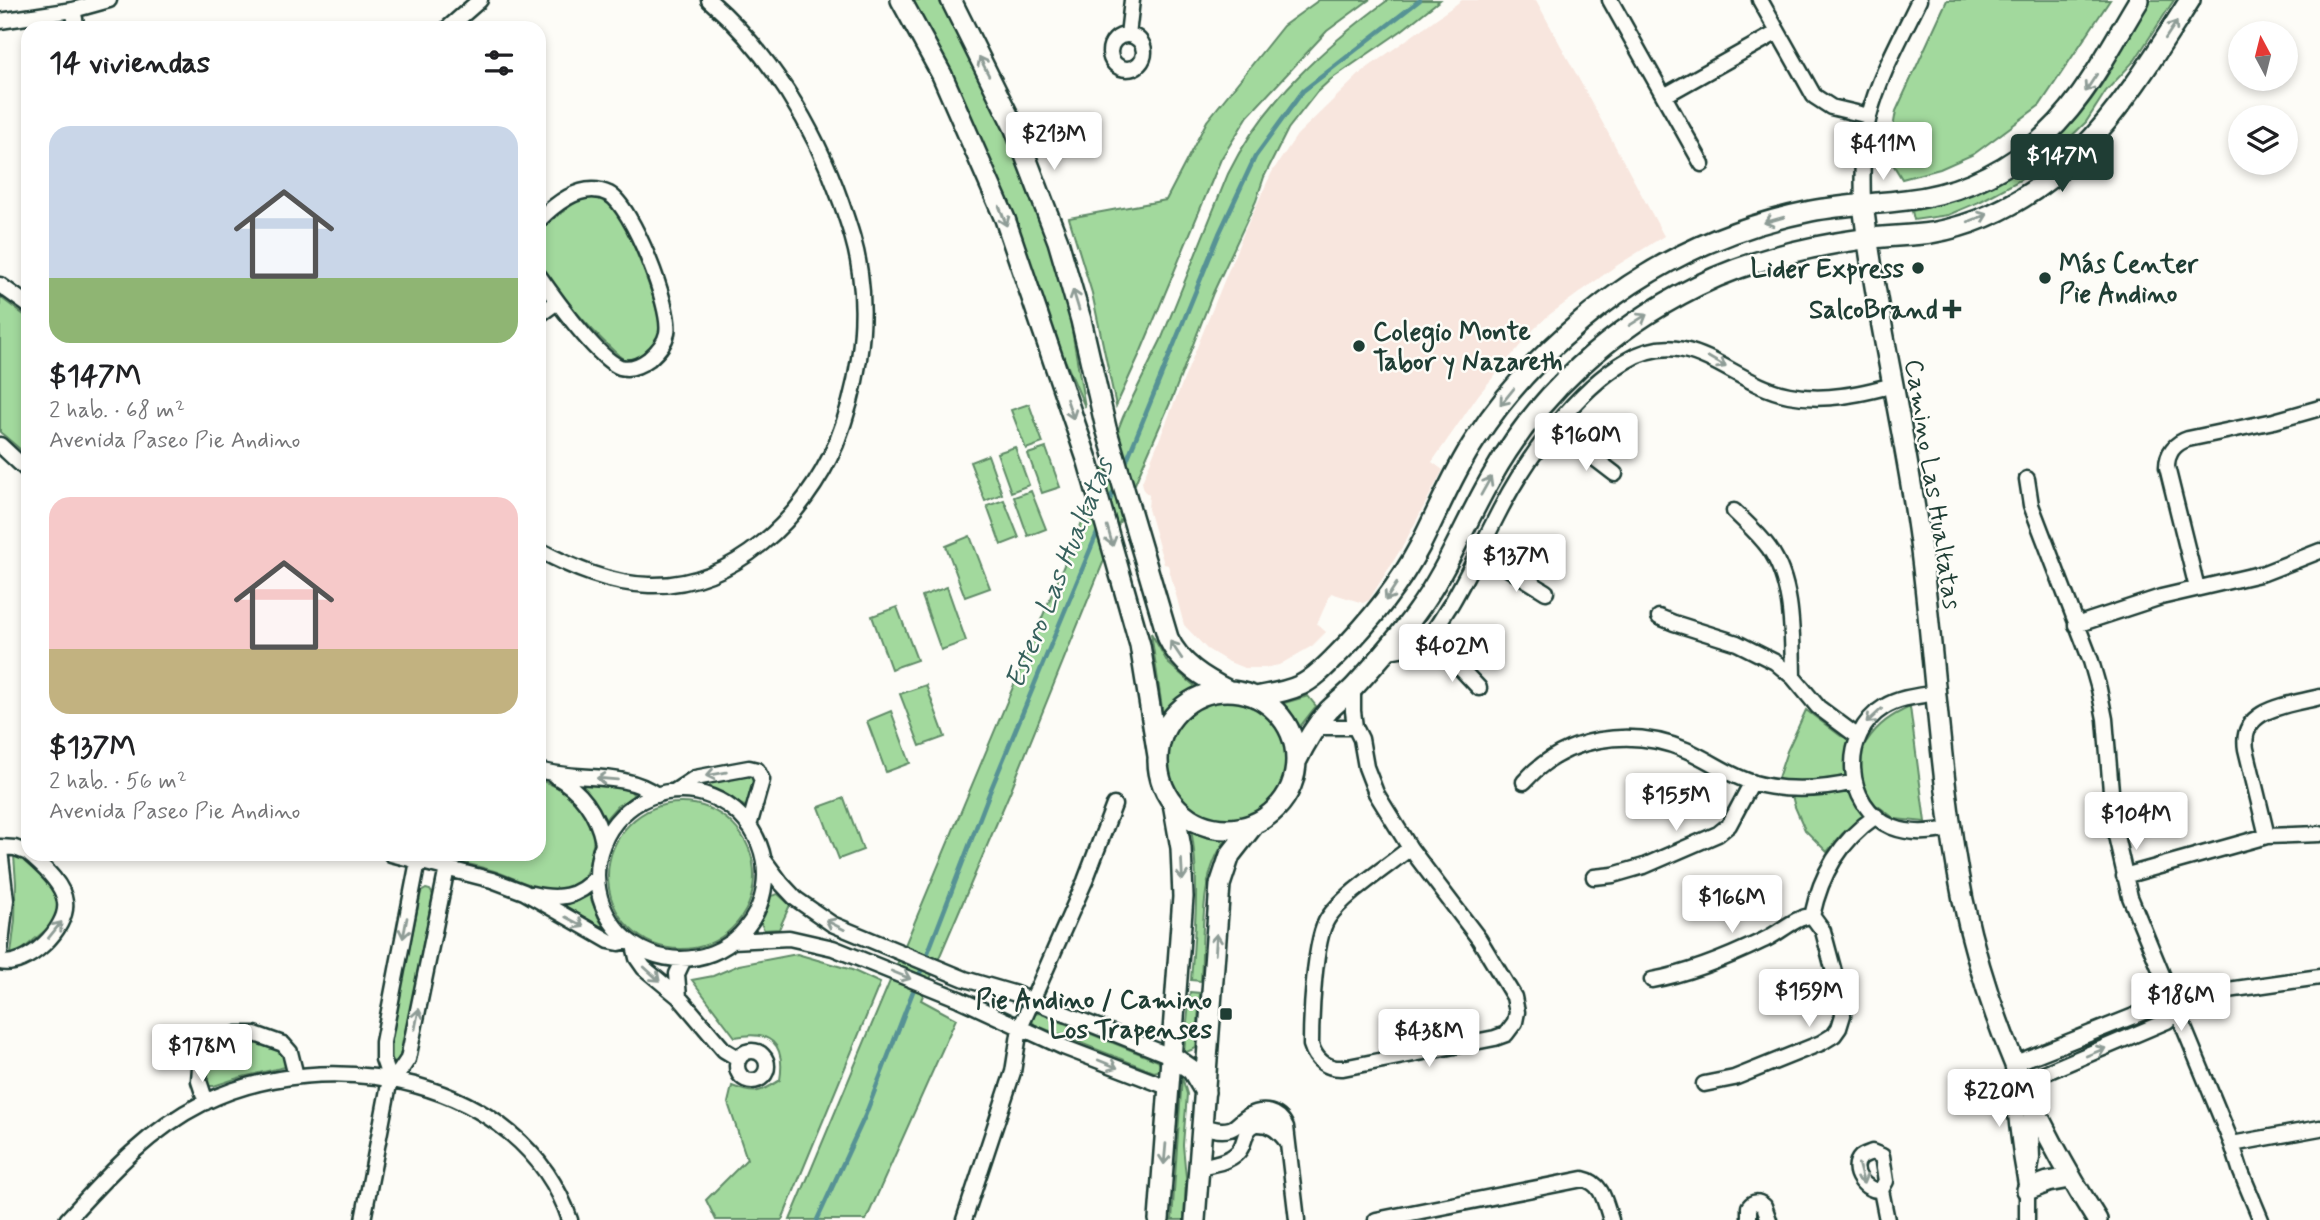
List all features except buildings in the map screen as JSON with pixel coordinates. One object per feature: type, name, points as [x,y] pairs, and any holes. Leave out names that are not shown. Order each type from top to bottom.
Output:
[{"type":"street","points":[[0,21],[74,10],[109,0]]},
{"type":"street","points":[[456,21],[480,0]]},
{"type":"street","points":[[546,553],[604,578],[633,584],[675,584],[716,572],[738,561],[760,544],[800,504],[827,461],[846,414],[860,348],[863,306],[860,271],[847,220],[820,149],[796,104],[738,27],[709,0]]},
{"type":"street","points":[[901,0],[942,75],[975,146],[1004,219],[1088,463],[1140,645],[1160,776],[1172,803],[1181,848],[1183,897],[1159,1220]]},
{"type":"street","points":[[951,0],[1014,129],[1045,205],[1081,320],[1106,428],[1171,645],[1189,666],[1208,680],[1229,691],[1255,697],[1272,708],[1285,723],[1294,742],[1295,773],[1287,794],[1273,811],[1255,823],[1230,855],[1220,885],[1195,1220]]},
{"type":"street","points":[[1128,35],[1132,0]]},
{"type":"street","points":[[1610,0],[1702,164]]},
{"type":"street","points":[[1760,0],[1819,101],[1831,107],[1869,116]]},
{"type":"street","name":"Camino Las Hualtatas","points":[[1919,0],[1878,89],[1869,116],[1863,161],[1863,204],[1920,542],[1952,829],[1973,939],[2013,1064],[2029,1101],[2070,1178],[2097,1220]]},
{"type":"street","points":[[1255,697],[1287,691],[1311,679],[1359,633],[1389,596],[1419,548],[1450,482],[1480,432],[1525,376],[1584,319],[1648,273],[1726,235],[1784,217],[1906,200],[1964,186],[1996,171],[2029,150],[2064,118],[2085,91],[2139,0]]},
{"type":"street","points":[[1296,762],[1315,727],[1386,651],[1437,583],[1481,495],[1517,437],[1555,390],[1598,349],[1674,298],[1737,268],[1802,249],[1933,232],[2011,204],[2046,181],[2082,152],[2111,117],[2190,0]]},
{"type":"street","points":[[74,10],[76,21]]},
{"type":"street","points":[[1664,96],[1778,32]]},
{"type":"street","points":[[546,214],[566,198],[579,192],[601,191],[618,201],[634,227],[663,301],[667,326],[664,341],[657,351],[638,366],[620,367],[608,358],[546,286]]},
{"type":"street","points":[[0,285],[21,300]]},
{"type":"street","points":[[546,310],[557,302]]},
{"type":"street","points":[[1386,651],[1410,647],[1430,636],[1462,585],[1522,471],[1578,400],[1608,373],[1634,356],[1656,350],[1682,350],[1701,354],[1755,384],[1790,395],[1816,398],[1842,397],[1894,385]]},
{"type":"street","points":[[2197,588],[2167,467],[2172,450],[2182,441],[2189,439],[2320,408]]},
{"type":"street","points":[[1555,428],[1615,474]]},
{"type":"street","points":[[0,444],[21,464]]},
{"type":"street","points":[[2027,479],[2031,505],[2091,661],[2102,703],[2114,827],[2124,876],[2138,918],[2232,1144],[2260,1220]]},
{"type":"street","points":[[1734,512],[1769,548],[1780,569],[1789,607],[1793,677]]},
{"type":"street","points":[[1480,551],[1546,592]]},
{"type":"street","points":[[2076,625],[2130,605],[2264,573],[2320,551]]},
{"type":"street","points":[[1659,617],[1737,643],[1775,662],[1793,677],[1818,706],[1857,736]]},
{"type":"street","points":[[1430,636],[1479,688]]},
{"type":"street","points":[[1353,689],[1355,727],[1363,743],[1370,781],[1410,848],[1479,939],[1514,997],[1517,1012],[1515,1022],[1506,1034],[1495,1038],[1343,1068],[1326,1066],[1317,1058],[1311,1045],[1321,931],[1335,908],[1410,848]]},
{"type":"street","points":[[1158,756],[1162,736],[1180,710],[1208,694],[1229,691]]},
{"type":"street","points":[[1937,694],[1905,698],[1886,706],[1870,719],[1857,736],[1852,761],[1855,782],[1863,800],[1876,816],[1892,827],[1913,832],[1952,829]]},
{"type":"street","points":[[2267,836],[2246,749],[2245,734],[2248,726],[2262,712],[2320,697]]},
{"type":"street","points":[[1315,727],[1355,727]]},
{"type":"street","points":[[1524,782],[1544,763],[1567,750],[1594,741],[1639,738],[1672,745],[1752,782],[1798,789],[1855,782]]},
{"type":"street","points":[[676,792],[695,778],[753,768],[760,773],[762,780],[749,827]]},
{"type":"street","points":[[546,772],[631,782],[657,794]]},
{"type":"street","points":[[554,775],[574,788],[589,806],[596,817],[603,842]]},
{"type":"street","points":[[1594,877],[1613,875],[1644,866],[1718,834],[1728,825],[1752,782]]},
{"type":"street","points":[[763,857],[765,881],[760,904],[748,924],[732,941],[709,954],[684,959],[658,956],[631,943],[619,933],[605,912],[596,877],[603,842],[625,812],[657,794],[688,792],[711,797],[732,809],[749,827],[763,857],[781,883],[804,906],[832,924],[941,969],[1031,1000],[1172,1057],[1192,1070],[1205,1092]]},
{"type":"street","points":[[1172,803],[1189,818],[1210,827],[1233,829],[1255,823]]},
{"type":"street","points":[[964,1220],[1013,1072],[1020,1028],[1085,881],[1114,805]]},
{"type":"street","points":[[1812,916],[1820,886],[1834,857],[1852,835],[1876,816]]},
{"type":"street","points":[[2124,876],[2267,836],[2320,834]]},
{"type":"street","points":[[0,952],[6,900],[0,848],[21,851]]},
{"type":"street","points":[[0,962],[13,963],[26,958],[57,930],[64,917],[66,902],[61,889],[35,861]]},
{"type":"street","points":[[363,1220],[390,1079],[383,1059],[383,1042],[418,861],[492,880],[524,892],[609,941],[631,943]]},
{"type":"street","points":[[390,1079],[404,1067],[410,1050],[447,868]]},
{"type":"street","points":[[524,892],[555,898],[570,896],[584,889],[596,877]]},
{"type":"street","points":[[1652,980],[1682,974],[1709,964],[1765,940],[1797,920],[1812,916]]},
{"type":"street","points":[[1704,1084],[1734,1078],[1835,1035],[1843,1015],[1842,1002],[1823,931],[1812,916]]},
{"type":"street","points":[[732,941],[773,937],[806,940],[833,948],[933,988],[1020,1028],[1170,1088]]},
{"type":"street","points":[[631,943],[644,968],[679,997],[724,1050],[739,1059]]},
{"type":"street","points":[[679,997],[677,974],[684,959]]},
{"type":"street","points":[[2027,1190],[2018,1141],[2013,1064],[2163,1005],[2175,1008],[2221,991],[2320,976]]},
{"type":"street","points":[[2021,1083],[2170,1019],[2175,1008]]},
{"type":"street","points":[[2119,1021],[2127,1039]]},
{"type":"street","points":[[206,1102],[199,1081],[200,1067],[226,1039],[237,1034],[249,1032],[283,1044],[290,1052],[296,1076]]},
{"type":"street","points":[[67,1220],[137,1146],[172,1121],[206,1102],[247,1087],[296,1076],[340,1074],[390,1079],[445,1096],[483,1114],[529,1150],[548,1174],[570,1220]]},
{"type":"street","points":[[2027,1220],[2027,1190],[2032,1158],[2029,1101]]},
{"type":"street","points":[[1202,1125],[1210,1129],[1225,1130],[1237,1126],[1250,1115],[1263,1112],[1277,1115],[1285,1123],[1297,1220]]},
{"type":"street","points":[[1199,1167],[1226,1160],[1237,1153],[1246,1132],[1256,1124],[1273,1128],[1287,1142]]},
{"type":"street","points":[[2232,1144],[2320,1128]]},
{"type":"street","points":[[2027,1190],[2070,1178]]},
{"type":"street","points":[[1376,1220],[1583,1179],[1592,1182],[1600,1190],[1611,1220]]},
{"type":"street","points":[[1881,1190],[1887,1220]]},
{"type":"street","points":[[1749,1220],[1749,1207],[1757,1202],[1764,1206],[1769,1220]]},
{"type":"shaded area","name":"Colegio Monte Tabor y Nazareth","points":[[1462,0],[1536,0],[1664,236],[1613,268],[1549,315],[1479,394],[1432,462],[1443,470],[1404,544],[1369,600],[1363,603],[1331,593],[1317,624],[1326,632],[1312,646],[1279,665],[1244,668],[1207,649],[1184,625],[1168,565],[1164,564],[1148,509],[1149,495],[1144,491],[1142,482],[1244,232],[1272,172],[1297,135],[1363,71]]},
{"type":"green space","points":[[910,0],[940,0],[971,56],[1021,166],[1067,301],[1085,407],[1041,304],[998,180],[967,106]]},
{"type":"green space","points":[[1319,0],[1369,0],[1327,31],[1248,116],[1221,159],[1116,406],[1092,293],[1069,218],[1166,200],[1207,121],[1283,26]]},
{"type":"green space","points":[[1388,0],[1440,0],[1317,92],[1288,129],[1264,177],[1256,201],[1213,293],[1010,792],[921,1000],[956,1019],[866,1220],[790,1220],[1085,515],[1123,417],[1161,340],[1228,174],[1259,123],[1297,77],[1341,36]]},
{"type":"green space","points":[[1947,0],[2110,0],[2040,105],[1974,154],[1940,169],[1902,179],[1888,156],[1896,111]]},
{"type":"green space","points":[[2146,0],[2174,0],[2135,60],[2106,91],[2086,122],[2053,154],[2022,179],[1981,201],[1948,215],[1914,220],[1912,211],[1973,193],[2001,180],[2050,145],[2072,123],[2110,71]]},
{"type":"green space","points":[[581,198],[594,198],[608,203],[618,214],[650,287],[659,321],[657,339],[635,359],[624,360],[590,327],[546,273],[546,225]]},
{"type":"green space","points":[[0,297],[21,313],[21,450],[0,432]]},
{"type":"green space","points":[[1029,404],[1043,443],[1026,449],[1011,410]]},
{"type":"green space","points":[[1015,447],[1029,485],[1011,492],[997,453]]},
{"type":"green space","points":[[1046,448],[1060,487],[1042,493],[1028,454]]},
{"type":"green space","points":[[988,455],[1002,494],[985,501],[970,462]]},
{"type":"green space","points":[[1031,491],[1046,529],[1028,536],[1014,497]]},
{"type":"green space","points":[[1004,500],[1019,538],[1001,545],[987,506]]},
{"type":"green space","points":[[970,536],[990,588],[965,597],[946,546]]},
{"type":"green space","points":[[947,587],[966,641],[941,650],[922,596]]},
{"type":"green space","points":[[897,607],[917,660],[891,669],[872,616]]},
{"type":"green space","points":[[1151,633],[1168,663],[1197,688],[1183,695],[1163,715]]},
{"type":"green space","points":[[926,685],[945,737],[920,746],[900,694]]},
{"type":"green space","points":[[1308,696],[1316,706],[1298,729],[1281,704]]},
{"type":"green space","points":[[1227,697],[1251,702],[1271,715],[1284,735],[1289,759],[1284,783],[1271,803],[1251,816],[1227,821],[1203,816],[1183,803],[1170,783],[1165,759],[1170,735],[1183,715],[1203,702]]},
{"type":"green space","points":[[1910,707],[1925,822],[1895,819],[1878,806],[1842,834],[1827,852],[1805,830],[1788,781],[1777,781],[1806,710],[1841,736],[1867,741],[1886,721]]},
{"type":"green space","points":[[891,711],[910,763],[886,772],[867,721]]},
{"type":"green space","points":[[751,775],[755,780],[748,805],[744,806],[710,785],[712,781]]},
{"type":"green space","points":[[546,782],[574,799],[591,824],[594,842],[589,865],[575,888],[558,892],[455,861],[546,861]]},
{"type":"green space","points":[[583,782],[630,790],[632,798],[617,806],[603,822],[590,796],[582,787]]},
{"type":"green space","points":[[844,798],[863,850],[839,859],[819,807]]},
{"type":"green space","points":[[681,803],[709,808],[733,824],[749,848],[754,876],[749,904],[733,928],[709,944],[681,949],[653,944],[629,928],[613,904],[608,876],[613,848],[629,824],[653,808]]},
{"type":"green space","points":[[1191,829],[1201,835],[1227,839],[1211,870],[1207,888],[1201,981],[1191,980],[1196,886]]},
{"type":"green space","points":[[20,854],[21,861],[27,861],[55,889],[60,911],[54,923],[15,956],[11,954],[15,920],[14,856]]},
{"type":"green space","points":[[426,889],[433,895],[400,1059],[394,1062],[389,1060],[387,1055],[421,892]]},
{"type":"green space","points":[[588,892],[600,921],[612,938],[562,907],[564,903]]},
{"type":"green space","points":[[778,894],[790,905],[779,929],[764,930],[760,921],[771,896]]},
{"type":"green space","points":[[797,954],[852,970],[880,983],[782,1220],[716,1220],[706,1200],[747,1159],[728,1103],[732,1086],[746,1091],[762,1090],[780,1080],[780,1057],[778,1048],[766,1038],[747,1035],[735,1037],[692,980],[713,976],[739,965]]},
{"type":"green space","points":[[1190,992],[1200,993],[1196,1048],[1184,1053]]},
{"type":"green space","points":[[1039,1013],[1158,1061],[1161,1066],[1154,1072],[1035,1025],[1032,1021],[1035,1014]]},
{"type":"green space","points":[[248,1039],[284,1052],[285,1067],[209,1086],[206,1073],[214,1059],[230,1045]]},
{"type":"green space","points":[[1182,1077],[1187,1094],[1183,1145],[1186,1177],[1184,1220],[1172,1220]]},
{"type":"waterway","name":"Estero Las Hualtatas","points":[[1124,467],[1219,234],[1255,157],[1303,91],[1420,0]]},
{"type":"waterway","name":"Estero Las Hualtatas","points":[[1108,505],[1115,488]]},
{"type":"waterway","name":"Estero Las Hualtatas","points":[[817,1220],[865,1116],[989,794],[1100,526]]},
{"type":"place","name":"Lider Express","points":[[1918,268]]},
{"type":"place","name":"Más Center Pie Andino","points":[[2045,278]]},
{"type":"place","name":"SalcoBrand","points":[[1952,309]]},
{"type":"place","name":"Colegio Monte Tabor y Nazareth","points":[[1359,346]]},
{"type":"place","name":"Pie Andino / Camino Los Trapenses","points":[[1226,1014]]}]
